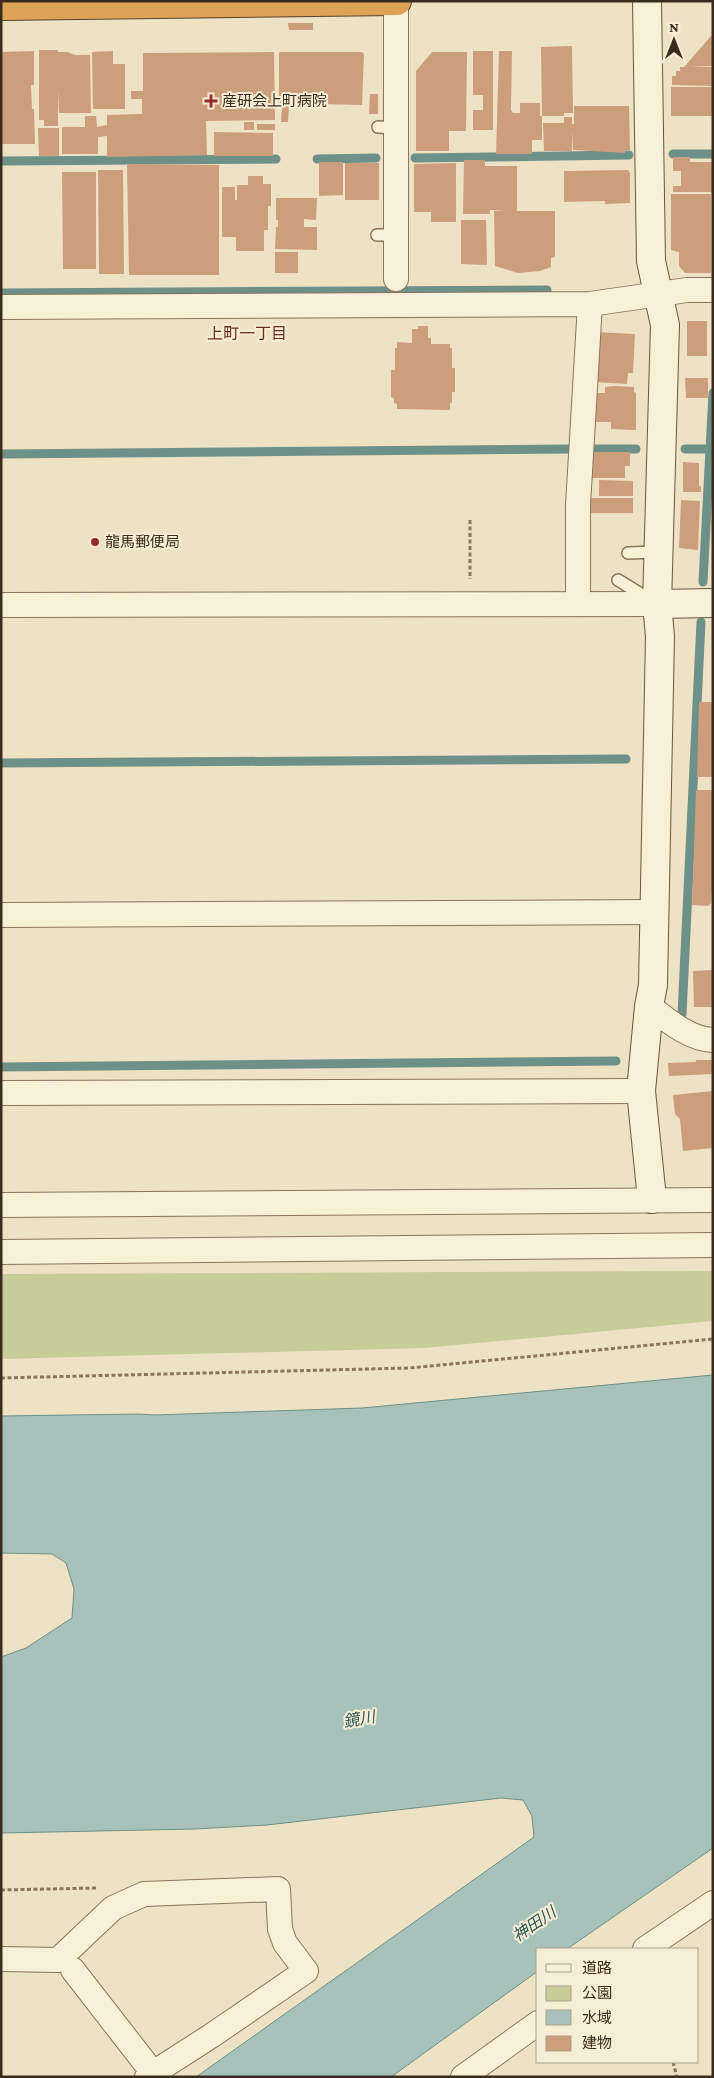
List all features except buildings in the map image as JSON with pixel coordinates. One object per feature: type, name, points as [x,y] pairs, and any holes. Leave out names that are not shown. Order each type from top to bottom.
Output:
[{"type":"highway","points":[[1,6],[397,1]]},
{"type":"street","points":[[396,279],[387,235],[387,128],[397,1]]},
{"type":"street","points":[[647,1],[651,261],[665,325],[657,604],[660,636],[656,912],[653,986],[649,1006],[641,1091],[652,1200]]},
{"type":"street","points":[[1,307],[362,312],[590,304],[659,293],[713,290]]},
{"type":"street","points":[[578,604],[578,505],[590,304]]},
{"type":"street","points":[[1,605],[713,603]]},
{"type":"street","points":[[1,915],[656,912]]},
{"type":"street","points":[[649,1006],[672,1024],[685,1031],[713,1040]]},
{"type":"street","points":[[1,1093],[641,1091]]},
{"type":"street","points":[[1,1205],[713,1200]]},
{"type":"street","points":[[1,1252],[713,1245]]},
{"type":"street","points":[[1,1958],[58,1960],[113,1908],[144,1894],[278,1888],[280,1929],[285,1943],[306,1971],[150,2075],[73,1970]]},
{"type":"street","points":[[646,1948],[713,1902]]},
{"type":"street","points":[[463,2077],[536,2024]]},
{"type":"lane","points":[[628,552],[658,552]]},
{"type":"lane","points":[[618,580],[657,604]]},
{"type":"path","points":[[470,520],[470,583]]},
{"type":"path","points":[[1,1378],[409,1368],[713,1339]]},
{"type":"path","points":[[1,1890],[104,1888]]},
{"type":"path","points":[[673,2063],[677,2077]]},
{"type":"green space","points":[[713,1271],[713,1321],[424,1348],[1,1359],[1,1274]]},
{"type":"water","points":[[713,1375],[713,1848],[568,1948],[536,1948],[536,1972],[391,2077],[196,2077],[534,1837],[532,1816],[523,1800],[501,1798],[267,1825],[195,1829],[1,1833],[1,1657],[26,1648],[72,1618],[74,1589],[66,1563],[52,1554],[1,1553],[1,1416],[154,1415],[362,1408]]},
{"type":"waterway","points":[[673,154],[713,154]]},
{"type":"waterway","points":[[415,158],[629,155]]},
{"type":"waterway","points":[[317,159],[376,158]]},
{"type":"waterway","points":[[1,161],[276,159]]},
{"type":"waterway","points":[[1,293],[547,290]]},
{"type":"waterway","points":[[703,582],[713,393]]},
{"type":"waterway","points":[[1,454],[572,449]]},
{"type":"waterway","points":[[593,449],[636,449]]},
{"type":"waterway","points":[[685,449],[710,449]]},
{"type":"waterway","points":[[682,1014],[701,622]]},
{"type":"waterway","points":[[1,763],[626,759]]},
{"type":"waterway","points":[[1,1067],[616,1061]]},
{"type":"place","name":"産研会上町病院","points":[[211,101]]},
{"type":"place","name":"龍馬郵便局","points":[[95,542]]},
{"type":"district","name":"上町一丁目","points":[[247,333]]},
{"type":"water label","name":"鏡川","points":[[359,1719]]},
{"type":"water label","name":"神田川","points":[[534,1924]]}]
